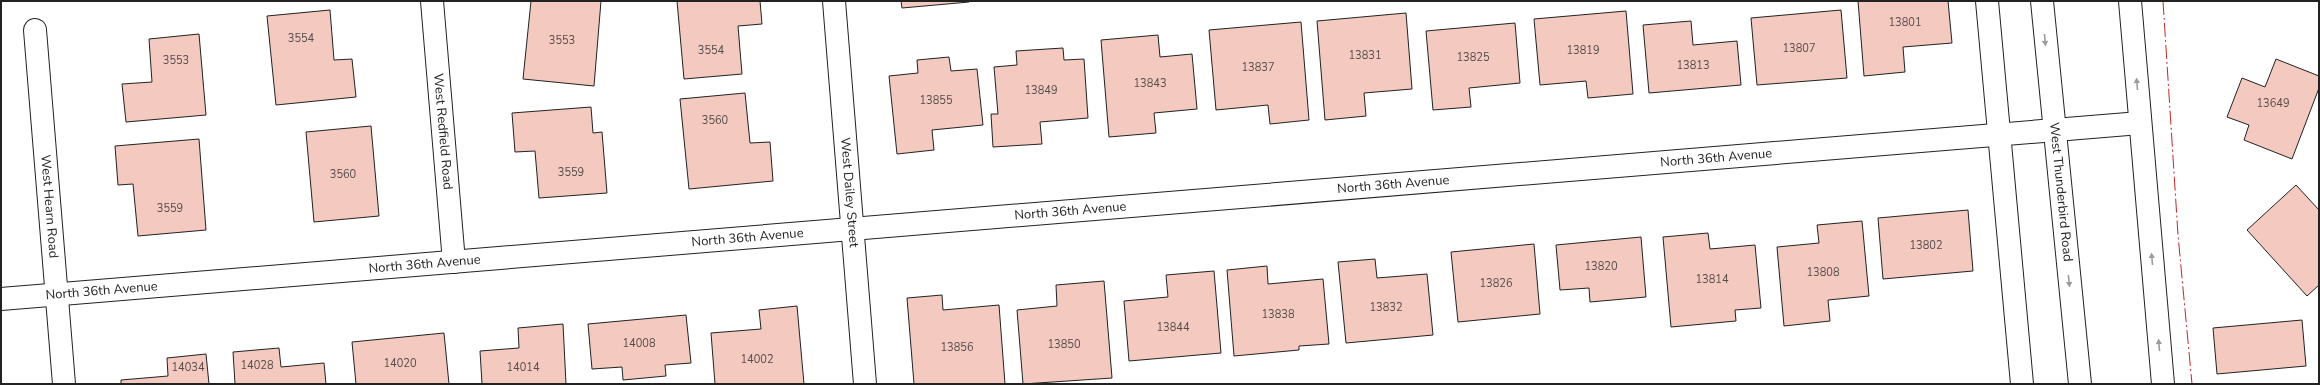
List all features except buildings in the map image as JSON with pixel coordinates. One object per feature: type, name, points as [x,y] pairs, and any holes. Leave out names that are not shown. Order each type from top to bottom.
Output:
[{"type":"street","name":"West Redfield Road","points":[[432,1],[454,262]]},
{"type":"street","name":"West Dailey Street","points":[[834,1],[865,384]]},
{"type":"street","points":[[1987,1],[2022,384]]},
{"type":"street","name":"West Thunderbird Road","points":[[2042,1],[2080,384]]},
{"type":"street","points":[[2130,1],[2163,384]]},
{"type":"street","name":"West Hearn Road","points":[[35,30],[64,384]]},
{"type":"street","name":"North 36th Avenue","points":[[1,300],[1999,136],[2140,123]]},
{"type":"power","points":[[2163,1],[2178,235],[2192,384]]}]
